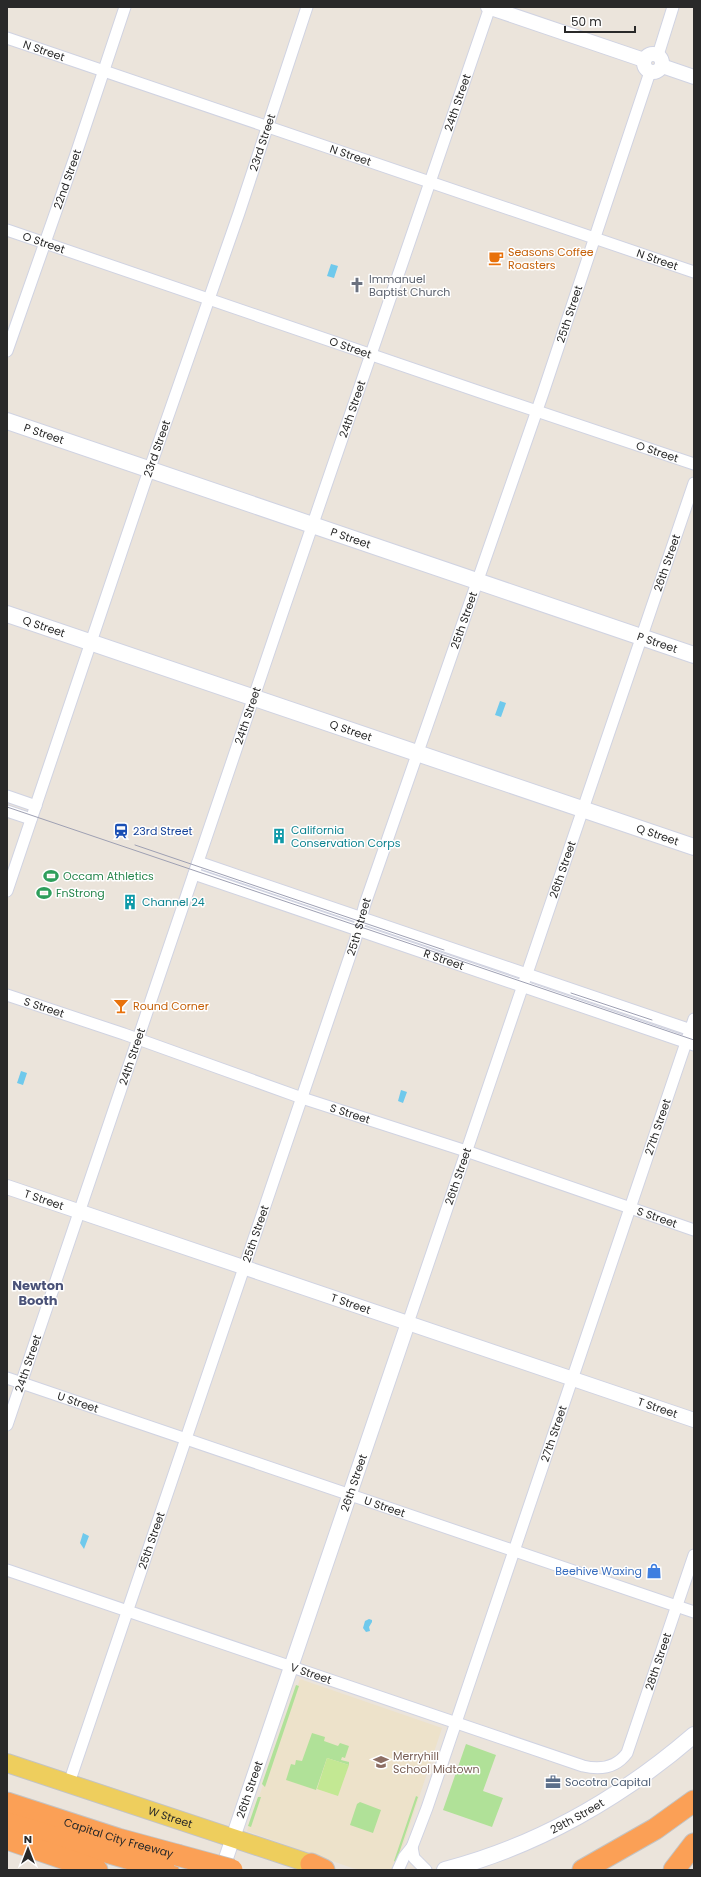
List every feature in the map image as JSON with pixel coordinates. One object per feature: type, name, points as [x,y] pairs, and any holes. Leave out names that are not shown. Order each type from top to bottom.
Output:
[{"type":"highway","points":[[583,1870],[655,1829],[694,1801]]},
{"type":"highway","name":"Capital City Freeway","points":[[7,1804],[118,1839],[173,1862],[232,1870]]},
{"type":"highway","points":[[7,1822],[173,1862]]},
{"type":"highway","points":[[7,1839],[97,1870]]},
{"type":"highway","points":[[675,1868],[694,1844]]},
{"type":"main road","name":"P Street","points":[[7,422],[694,655]]},
{"type":"main road","name":"Q Street","points":[[7,614],[418,752],[694,847]]},
{"type":"main road","name":"29th Street","points":[[445,1870],[498,1854],[527,1842],[574,1819],[618,1792],[659,1764],[694,1735]]},
{"type":"main road","name":"W Street","points":[[7,1763],[232,1839],[318,1867],[334,1870]]},
{"type":"street","name":"22nd Street","points":[[7,351],[104,72],[125,7]]},
{"type":"street","name":"23rd Street","points":[[7,891],[307,7]]},
{"type":"street","points":[[489,7],[694,77]]},
{"type":"street","name":"24th Street","points":[[7,1425],[254,697],[372,355],[489,7]]},
{"type":"street","name":"25th Street","points":[[69,1783],[302,1098],[361,918],[476,581],[536,411],[673,7]]},
{"type":"street","name":"N Street","points":[[7,38],[694,272]]},
{"type":"street","name":"O Street","points":[[7,230],[694,464]]},
{"type":"street","name":"26th Street","points":[[222,1870],[694,483]]},
{"type":"street","points":[[7,796],[36,806]]},
{"type":"street","points":[[7,811],[31,819]]},
{"type":"street","name":"R Street","points":[[198,862],[526,974],[693,1027]]},
{"type":"street","name":"R Street","points":[[194,874],[690,1044]]},
{"type":"street","name":"S Street","points":[[7,995],[302,1098],[694,1230]]},
{"type":"street","name":"27th Street","points":[[398,1870],[404,1857],[412,1847],[630,1208],[690,1044],[693,1027]]},
{"type":"street","name":"T Street","points":[[7,1187],[694,1420]]},
{"type":"street","name":"U Street","points":[[7,1378],[694,1612]]},
{"type":"street","name":"28th Street","points":[[616,1764],[625,1756],[629,1749],[694,1555]]},
{"type":"street","name":"V Street","points":[[7,1570],[591,1768],[604,1768],[616,1764]]},
{"type":"street","points":[[412,1847],[414,1858],[426,1870]]},
{"type":"shaded area","points":[[300,1679],[442,1728],[397,1864],[393,1870],[363,1870],[352,1868],[247,1831]]},
{"type":"green space","points":[[296,1685],[299,1686],[265,1787],[262,1784]]},
{"type":"green space","points":[[312,1733],[325,1737],[324,1741],[338,1746],[340,1743],[349,1746],[345,1758],[342,1757],[341,1760],[349,1762],[349,1765],[327,1758],[316,1790],[286,1780],[291,1764],[295,1765],[296,1760],[302,1761]]},
{"type":"green space","points":[[466,1744],[496,1755],[483,1791],[503,1798],[492,1827],[443,1810]]},
{"type":"green space","points":[[327,1758],[349,1765],[338,1796],[317,1789]]},
{"type":"green space","points":[[416,1796],[418,1797],[396,1862],[394,1861]]},
{"type":"green space","points":[[258,1797],[261,1797],[251,1827],[248,1826]]},
{"type":"green space","points":[[360,1802],[381,1810],[373,1833],[350,1825],[357,1804]]},
{"type":"water","points":[[331,264],[338,266],[334,278],[327,276]]},
{"type":"water","points":[[500,701],[506,703],[501,717],[495,715]]},
{"type":"water","points":[[21,1071],[27,1073],[23,1085],[17,1083]]},
{"type":"water","points":[[401,1090],[407,1092],[403,1103],[398,1101]]},
{"type":"water","points":[[83,1533],[89,1536],[84,1549],[80,1543]]},
{"type":"water","points":[[369,1619],[372,1620],[369,1627],[370,1631],[366,1632],[363,1628],[365,1621]]},
{"type":"tram line","points":[[7,807],[694,1040]]},
{"type":"tram line","points":[[135,845],[444,950]]},
{"type":"tram line","points":[[571,993],[652,1020]]},
{"type":"place","name":"Seasons Coffee Roasters","points":[[496,258]]},
{"type":"place","name":"Immanuel Baptist Church","points":[[357,285]]},
{"type":"place","name":"23rd Street","points":[[121,831]]},
{"type":"place","name":"California Conservation Corps","points":[[279,836]]},
{"type":"place","name":"Occam Athletics","points":[[51,876]]},
{"type":"place","name":"FnStrong","points":[[44,893]]},
{"type":"place","name":"Channel 24","points":[[130,902]]},
{"type":"place","name":"Round Corner","points":[[121,1006]]},
{"type":"place","name":"Beehive Waxing","points":[[654,1571]]},
{"type":"place","name":"Merryhill School Midtown","points":[[381,1762]]},
{"type":"place","name":"Socotra Capital","points":[[553,1782]]},
{"type":"district","name":"Newton Booth","points":[[38,1292]]}]
